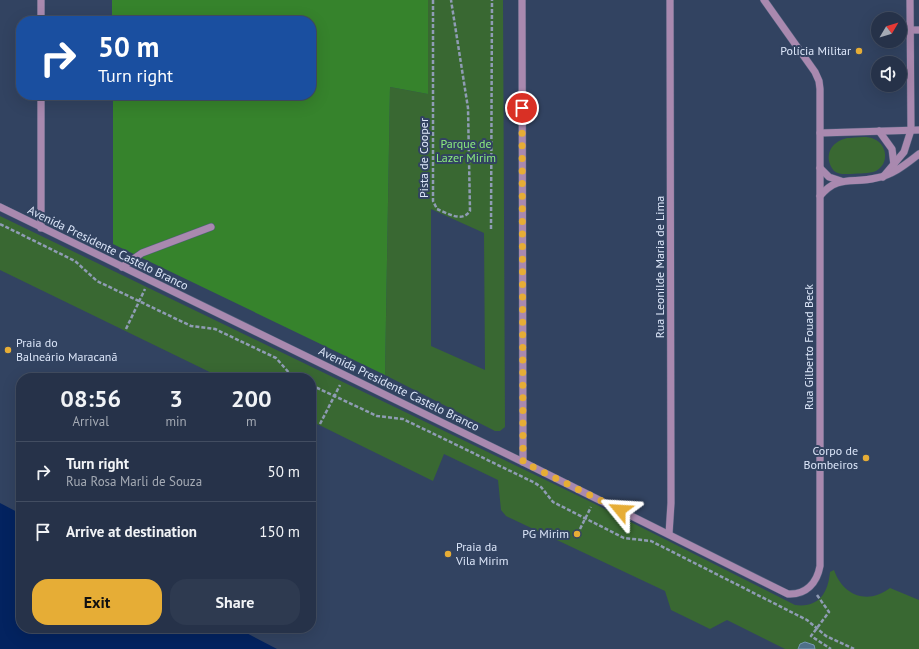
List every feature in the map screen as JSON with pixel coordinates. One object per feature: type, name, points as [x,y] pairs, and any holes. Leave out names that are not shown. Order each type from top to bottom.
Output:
[{"type":"street","points":[[41,0],[41,16]]},
{"type":"street","points":[[522,0],[523,462]]},
{"type":"street","name":"Rua Leonilde Maria de Lima","points":[[669,534],[671,503],[670,0]]},
{"type":"street","name":"Rua Gilberto Fouad Beck","points":[[764,0],[815,72],[819,80],[820,566],[818,575],[810,587]]},
{"type":"street","points":[[883,176],[904,152],[911,130],[910,0]]},
{"type":"street","points":[[910,30],[919,30]]},
{"type":"street","points":[[41,100],[41,228]]},
{"type":"street","points":[[820,133],[919,130]]},
{"type":"street","points":[[879,131],[892,149],[894,165]]},
{"type":"street","points":[[820,168],[829,177],[841,181],[875,179],[904,166],[919,154]]},
{"type":"street","points":[[820,196],[828,188],[841,181]]},
{"type":"street","name":"Avenida Presidente Castelo Branco","points":[[0,207],[122,268],[523,462],[788,594],[804,592],[810,587]]},
{"type":"street","points":[[122,268],[142,253],[211,227]]},
{"type":"path","name":"Pista de Cooper","points":[[433,0],[433,201],[437,209],[460,217],[466,215],[470,211],[468,108],[451,0]]},
{"type":"path","points":[[491,229],[492,0]]},
{"type":"path","points":[[0,224],[75,261],[94,280],[139,302],[191,326],[220,331],[276,358],[289,373]]},
{"type":"path","points":[[126,329],[149,280]]},
{"type":"path","points":[[320,424],[345,375]]},
{"type":"path","points":[[316,387],[377,416],[403,419],[521,476],[538,485],[553,502],[628,539],[651,541],[807,620],[826,636],[854,649]]},
{"type":"path","points":[[580,529],[596,498]]},
{"type":"path","points":[[810,587],[829,612],[811,636],[830,649]]},
{"type":"green space","points":[[112,0],[428,0],[428,94],[390,87],[385,375],[113,244],[113,100],[316,100],[316,16],[112,16]]},
{"type":"green space","name":"Parque de Lazer Mirim","points":[[428,0],[503,0],[505,427],[500,431],[495,431],[385,375],[390,87],[428,94]],"holes":[[[431,209],[484,233],[485,370],[431,346]]]},
{"type":"green space","points":[[868,137],[879,142],[885,155],[885,159],[880,168],[873,172],[851,174],[842,174],[834,171],[829,160],[830,151],[836,143],[847,138]]},
{"type":"green space","points":[[0,216],[593,503],[795,605],[810,604],[821,598],[827,586],[830,572],[834,570],[843,586],[850,592],[857,595],[865,597],[873,596],[890,588],[919,600],[919,649],[785,649],[727,620],[710,629],[671,610],[665,591],[506,516],[501,510],[498,480],[444,454],[433,481],[316,423],[316,373],[212,373],[0,270]]},
{"type":"water","points":[[0,503],[16,511],[16,633],[247,633],[277,649],[0,649]]},
{"type":"building","points":[[805,642],[814,645],[815,649],[798,649],[800,644]]},
{"type":"place","name":"Polícia Militar","points":[[859,51]]},
{"type":"place","name":"Praia do Balneário Maracanã","points":[[8,350]]},
{"type":"place","name":"Corpo de Bombeiros","points":[[866,458]]},
{"type":"place","name":"PG Mirim","points":[[577,534]]},
{"type":"place","name":"Praia da Vila Mirim","points":[[448,554]]},
{"type":"route","points":[[522,108],[523,462],[620,510]]}]
